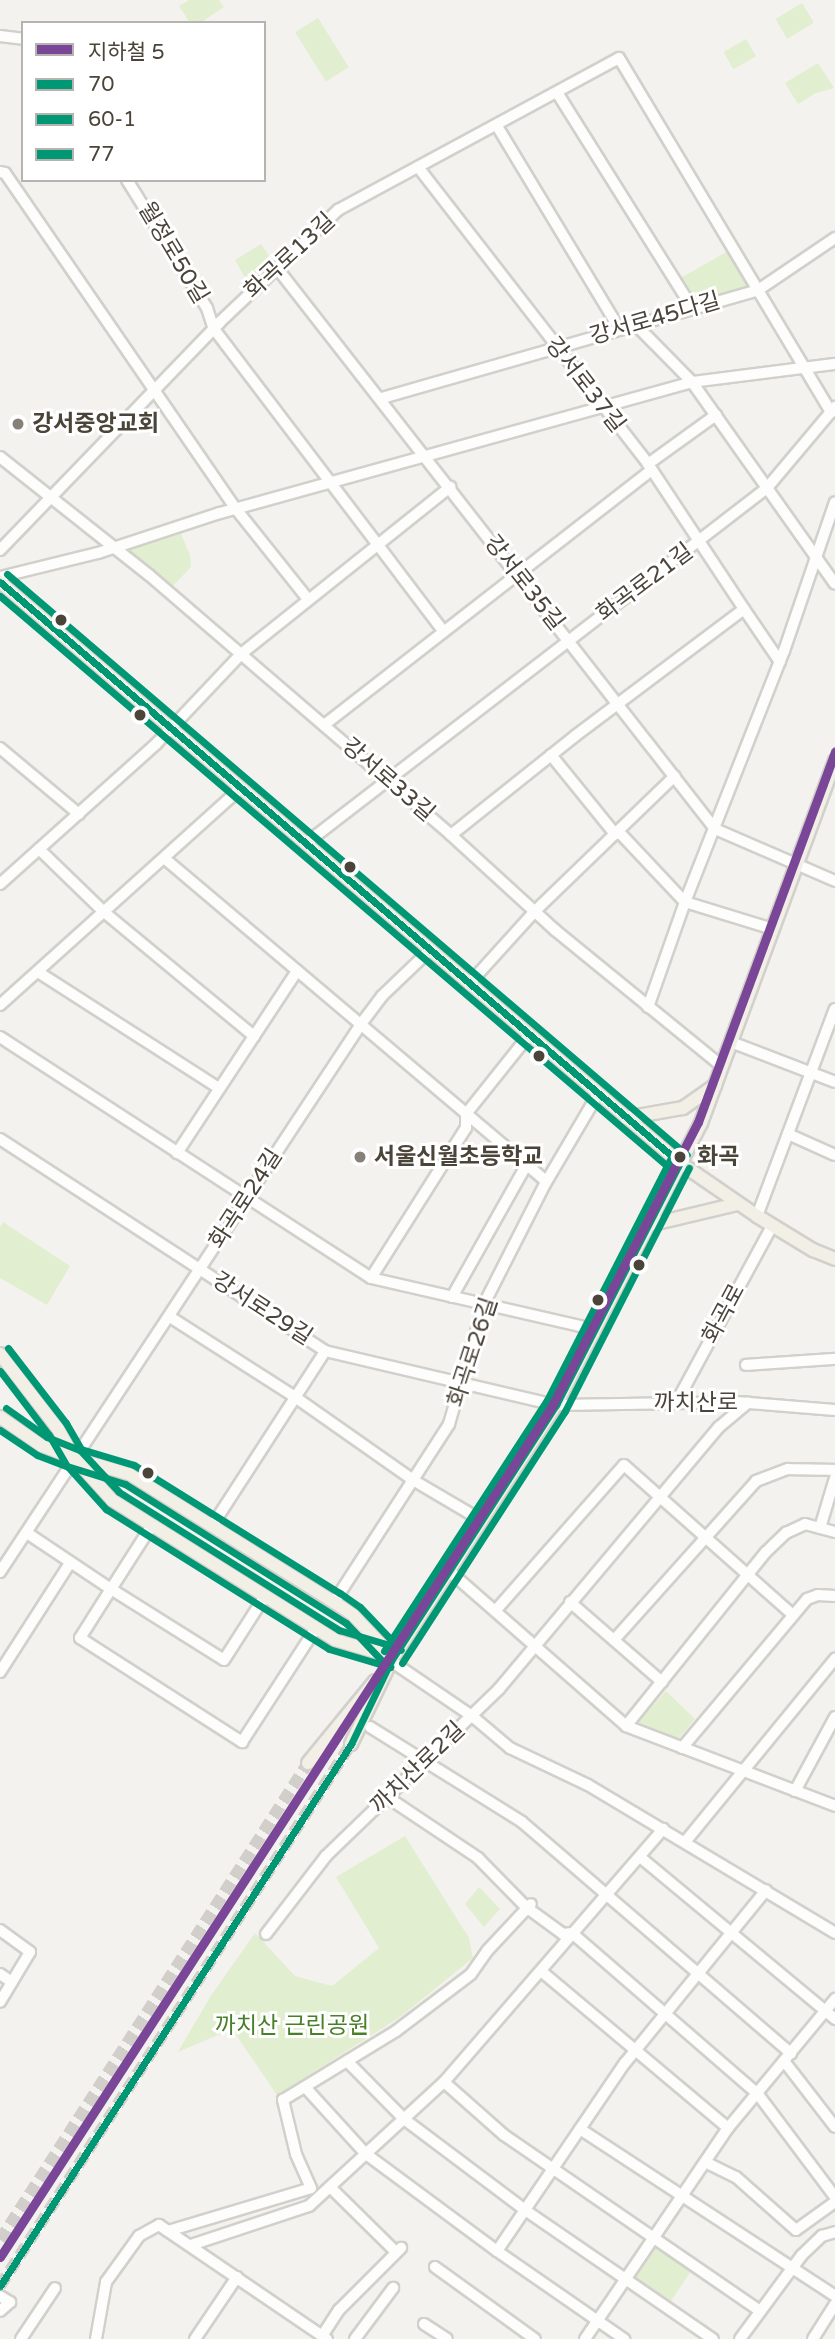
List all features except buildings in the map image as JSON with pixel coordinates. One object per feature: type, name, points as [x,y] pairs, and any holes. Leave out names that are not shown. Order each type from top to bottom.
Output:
[{"type":"main road","points":[[0,580],[680,1163],[772,1226],[813,1250],[835,1259]]},
{"type":"main road","points":[[309,1763],[392,1659],[556,1405],[594,1334],[680,1163],[715,1086],[834,765]]},
{"type":"main road","points":[[626,1118],[683,1108],[715,1086]]},
{"type":"main road","points":[[649,1225],[737,1204]]},
{"type":"main road","points":[[0,1354],[58,1429],[74,1458],[112,1500],[335,1640],[392,1659]]},
{"type":"main road","points":[[0,1417],[42,1446],[129,1474],[353,1615],[392,1659]]},
{"type":"main road","points":[[351,1744],[392,1659]]},
{"type":"street","points":[[0,36],[21,39]]},
{"type":"street","name":"화곡로13길","points":[[0,550],[214,328],[338,210],[619,58],[804,368],[833,410]]},
{"type":"street","points":[[558,93],[693,309]]},
{"type":"street","points":[[497,126],[620,330]]},
{"type":"street","name":"강서로37길","points":[[418,167],[650,467],[780,663]]},
{"type":"street","points":[[0,172],[5,173],[236,509],[307,598]]},
{"type":"street","name":"월정로50길","points":[[128,182],[207,308],[214,328],[444,632]]},
{"type":"street","name":"강서로45다길","points":[[382,398],[758,290],[835,238]]},
{"type":"street","name":"강서로35길","points":[[277,268],[382,398],[715,829],[835,881]]},
{"type":"street","points":[[636,325],[692,382],[835,584]]},
{"type":"street","points":[[0,580],[236,509],[692,382],[835,364]]},
{"type":"street","name":"화곡로21길","points":[[305,844],[767,488],[833,410]]},
{"type":"street","points":[[324,725],[518,575],[716,415]]},
{"type":"street","name":"강서로33길","points":[[0,457],[50,499],[115,547],[451,835],[535,911],[722,1066]]},
{"type":"street","points":[[0,884],[170,728],[241,654],[307,598],[450,488]]},
{"type":"street","points":[[648,1007],[685,902],[780,663],[818,560],[835,502]]},
{"type":"street","points":[[451,835],[551,755],[744,609]]},
{"type":"street","points":[[0,748],[79,814]]},
{"type":"street","points":[[551,755],[617,833],[685,902],[773,929]]},
{"type":"street","points":[[469,984],[535,911],[676,776]]},
{"type":"street","points":[[0,1005],[241,788]]},
{"type":"street","points":[[39,849],[103,912],[254,1036]]},
{"type":"street","points":[[164,858],[546,1181]]},
{"type":"street","name":"화곡로24길","points":[[0,1572],[360,1024],[382,996],[430,950]]},
{"type":"street","points":[[177,1153],[297,971]]},
{"type":"street","points":[[38,972],[219,1088]]},
{"type":"street","points":[[757,1216],[835,1009]]},
{"type":"street","points":[[370,1278],[466,1128],[466,1114],[529,1035]]},
{"type":"street","points":[[0,1037],[370,1278],[580,1326],[594,1334]]},
{"type":"street","points":[[731,1042],[835,1082]]},
{"type":"street","name":"화곡로26길","points":[[334,1602],[449,1424],[464,1383],[484,1304],[546,1181],[598,1094]]},
{"type":"street","points":[[788,1134],[835,1154]]},
{"type":"street","name":"강서로29길","points":[[0,1139],[325,1351],[556,1405]]},
{"type":"street","points":[[452,1297],[527,1164]]},
{"type":"street","name":"화곡로","points":[[676,1403],[772,1226]]},
{"type":"street","points":[[170,1317],[295,1397],[413,1480],[481,1520]]},
{"type":"street","points":[[212,1526],[325,1351]]},
{"type":"street","name":"화곡로","points":[[746,1365],[835,1359]]},
{"type":"street","name":"까치산로","points":[[556,1405],[748,1403],[835,1410]]},
{"type":"street","name":"까치산로2길","points":[[266,1934],[326,1856],[472,1716],[719,1427],[748,1403]]},
{"type":"street","points":[[496,1610],[624,1465],[792,1614]]},
{"type":"street","points":[[614,1640],[757,1481],[788,1469],[835,1470]]},
{"type":"street","points":[[820,1528],[835,1478]]},
{"type":"street","points":[[626,1726],[747,1575],[786,1532],[805,1524],[835,1532]]},
{"type":"street","points":[[152,1525],[80,1638],[242,1742],[316,1628]]},
{"type":"street","points":[[27,1533],[225,1660],[265,1596]]},
{"type":"street","points":[[0,1672],[70,1563]]},
{"type":"street","points":[[448,1570],[626,1726],[835,1806]]},
{"type":"street","points":[[682,1748],[807,1599],[818,1595],[835,1596]]},
{"type":"street","points":[[570,1602],[662,1682]]},
{"type":"street","points":[[392,1659],[472,1716],[510,1748],[588,1786],[835,1933]]},
{"type":"street","points":[[685,1842],[741,1770],[835,1659]]},
{"type":"street","points":[[795,1791],[835,1717]]},
{"type":"street","points":[[370,1727],[522,1822],[699,1971],[787,2057],[835,2127]]},
{"type":"street","points":[[387,1797],[478,1858],[563,1934],[572,1933],[757,2093],[835,2197]]},
{"type":"street","points":[[191,2245],[295,2213],[319,2197],[444,2082],[663,1829]]},
{"type":"street","points":[[639,1857],[835,2019]]},
{"type":"street","points":[[497,2251],[634,2052],[766,1890]]},
{"type":"street","points":[[319,2197],[311,2188],[296,2154],[284,2100],[396,2031],[471,1974],[487,1951],[529,1906]]},
{"type":"street","points":[[0,1930],[30,1952],[0,2002]]},
{"type":"street","points":[[541,1971],[634,2052],[728,2128]]},
{"type":"street","points":[[0,1974],[12,1982]]},
{"type":"street","points":[[585,2339],[728,2128],[835,1999]]},
{"type":"street","points":[[347,2061],[404,2119],[525,2210],[713,2339]]},
{"type":"street","points":[[444,2082],[504,2134],[760,2311]]},
{"type":"street","points":[[305,2087],[366,2154],[497,2251],[624,2339]]},
{"type":"street","points":[[580,2129],[835,2296]]},
{"type":"street","points":[[705,2162],[736,2176],[796,2230],[835,2202]]},
{"type":"street","points":[[163,2228],[325,2337],[339,2310],[398,2250],[330,2187]]},
{"type":"street","points":[[96,2339],[106,2282],[139,2236],[311,2188]]},
{"type":"street","points":[[740,2339],[810,2246],[835,2232]]},
{"type":"street","points":[[435,2267],[535,2339]]},
{"type":"street","points":[[195,2339],[237,2277]]},
{"type":"street","points":[[21,2339],[55,2288]]},
{"type":"street","points":[[355,2339],[393,2288]]},
{"type":"street","points":[[0,2296],[10,2302],[0,2311]]},
{"type":"street","points":[[813,2339],[835,2304]]},
{"type":"street","points":[[424,2324],[447,2339]]},
{"type":"green space","points":[[189,0],[219,0],[224,7],[203,21],[189,21],[179,6]]},
{"type":"green space","points":[[802,3],[814,23],[787,39],[775,19]]},
{"type":"green space","points":[[318,18],[349,67],[326,81],[295,32]]},
{"type":"green space","points":[[746,39],[756,56],[733,69],[723,52]]},
{"type":"green space","points":[[818,63],[834,88],[816,93],[798,104],[785,83]]},
{"type":"green space","points":[[261,244],[271,259],[247,281],[235,260]]},
{"type":"green space","points":[[728,251],[749,286],[693,302],[679,279]]},
{"type":"green space","points":[[181,534],[190,555],[191,567],[170,589],[124,551]]},
{"type":"green space","points":[[3,1222],[70,1266],[47,1305],[0,1278],[0,1227]]},
{"type":"green space","points":[[666,1691],[695,1719],[677,1740],[638,1722]]},
{"type":"green space","name":"까치산 근린공원","points":[[405,1836],[469,1938],[473,1958],[400,2017],[277,2095],[232,2029],[178,2052],[210,1997],[255,1933],[295,1976],[332,1986],[379,1948],[336,1877]]},
{"type":"green space","points":[[479,1887],[500,1909],[484,1927],[465,1904]]},
{"type":"green space","points":[[658,2245],[693,2268],[669,2303],[635,2280]]},
{"type":"tunnel","points":[[0,2286],[351,1744]]},
{"type":"tunnel","points":[[0,2240],[308,1763]]},
{"type":"metro line","name":"5","points":[[0,2257],[552,1406],[698,1122],[835,751]]},
{"type":"transit line","name":"77","points":[[7,574],[687,1155]]},
{"type":"transit line","name":"70","points":[[0,582],[680,1163]]},
{"type":"transit line","name":"60-1","points":[[0,596],[673,1171]]},
{"type":"transit line","name":"77","points":[[384,1651],[547,1400],[671,1158]]},
{"type":"transit line","name":"70","points":[[0,2286],[351,1744],[391,1661],[556,1405],[680,1163]]},
{"type":"transit line","name":"60-1","points":[[402,1663],[565,1411],[689,1168]]},
{"type":"transit line","name":"77","points":[[8,1348],[66,1423],[81,1449],[134,1465],[340,1593],[360,1607],[401,1650]]},
{"type":"transit line","name":"60-1","points":[[0,1371],[49,1435],[67,1466],[125,1484],[346,1623],[385,1664]]},
{"type":"transit line","name":"77","points":[[6,1408],[47,1437],[80,1450],[119,1492],[339,1630],[396,1647]]},
{"type":"transit line","name":"60-1","points":[[0,1430],[37,1455],[68,1467],[106,1509],[329,1649],[390,1667]]},
{"type":"place","name":"강서중앙교회","points":[[18,424]]},
{"type":"place","name":"서울신월초등학교","points":[[360,1157]]},
{"type":"place","name":"화곡","points":[[680,1157]]}]
